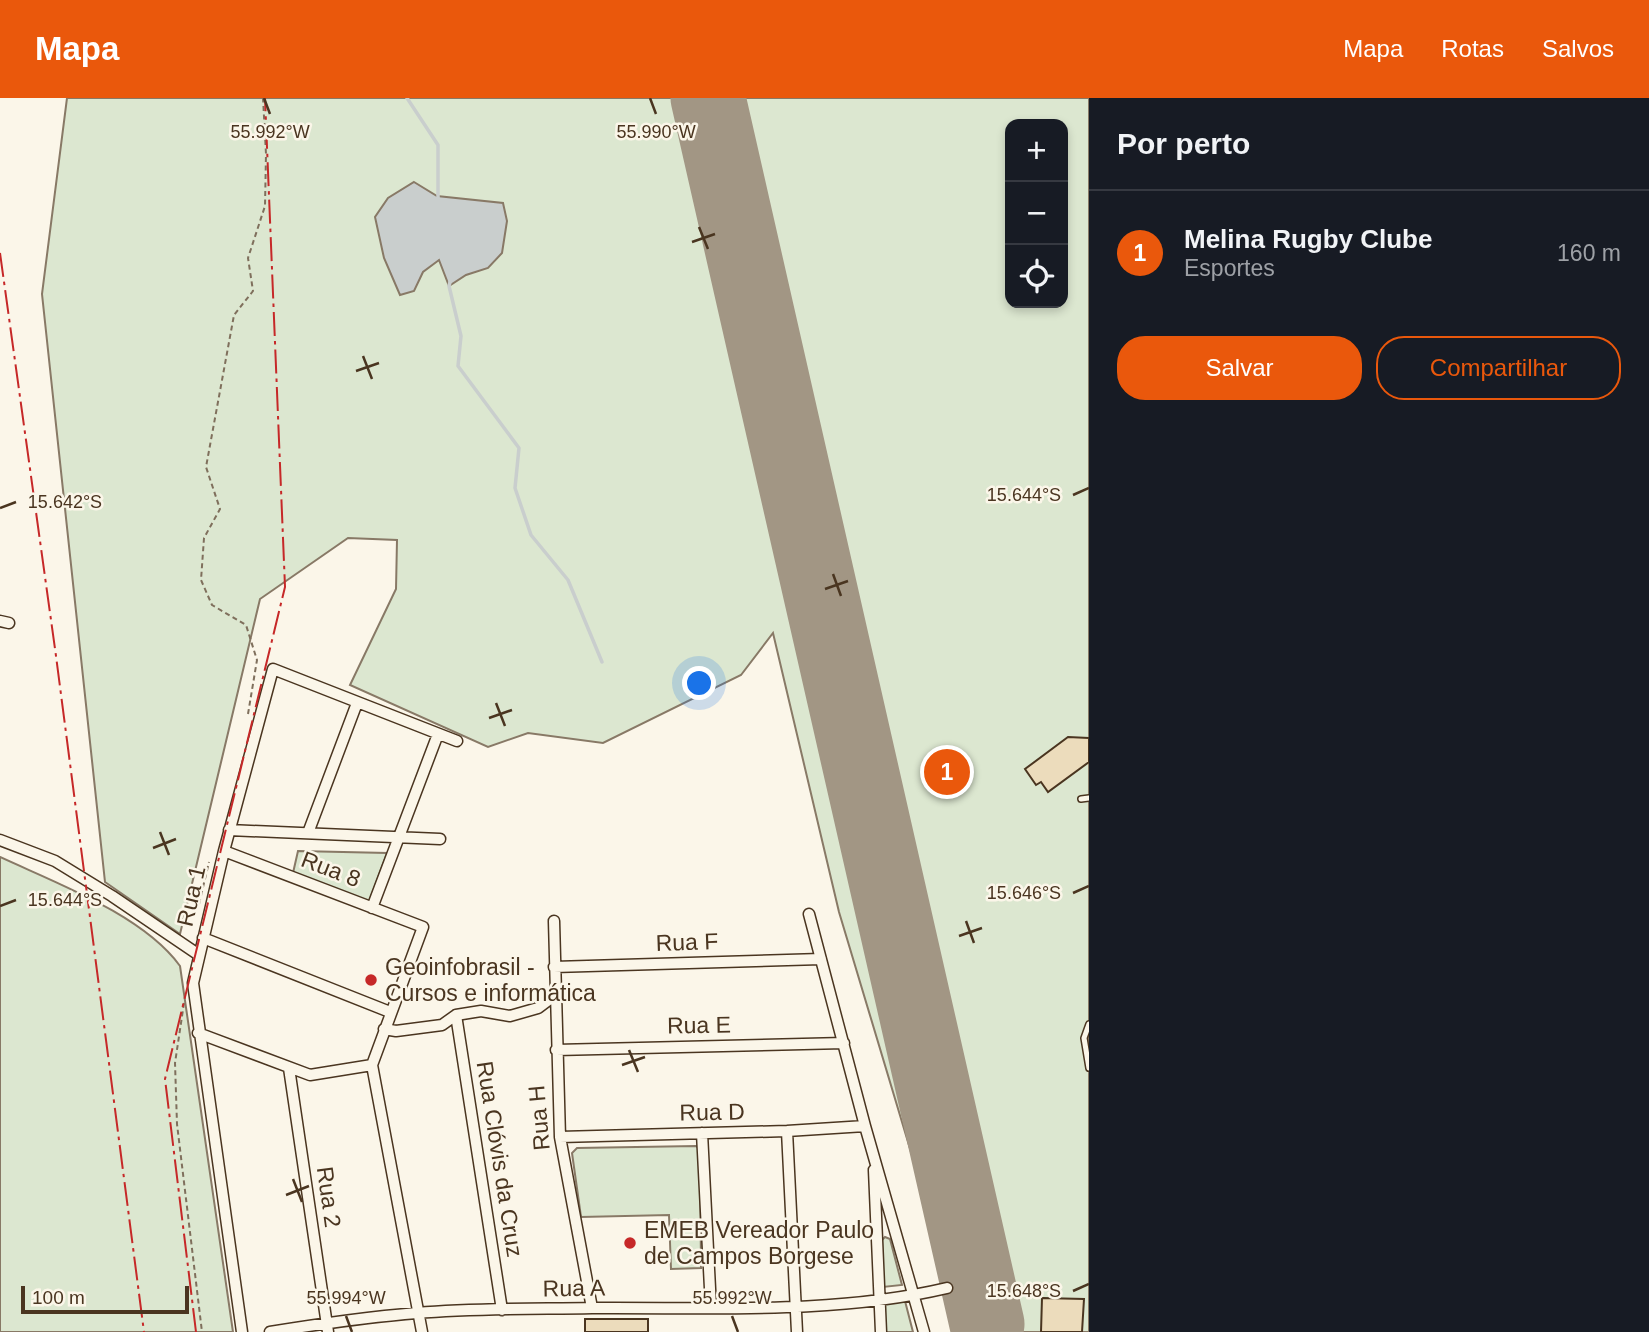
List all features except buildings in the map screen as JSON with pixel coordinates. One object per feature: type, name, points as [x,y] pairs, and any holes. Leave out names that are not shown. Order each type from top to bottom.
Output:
[{"type":"street","name":"Rua 1","points":[[242,1332],[193,983],[223,851],[273,669],[457,741]]},
{"type":"street","points":[[308,833],[357,702]]},
{"type":"street","points":[[372,908],[438,734]]},
{"type":"street","points":[[229,830],[440,839]]},
{"type":"street","points":[[0,840],[55,861],[199,955]]},
{"type":"street","name":"Rua 8","points":[[223,851],[423,927],[390,1012]]},
{"type":"street","points":[[809,914],[865,1126],[924,1332]]},
{"type":"street","name":"Rua H","points":[[554,921],[560,1137],[592,1308]]},
{"type":"street","points":[[203,938],[390,1012],[372,1065],[422,1332]]},
{"type":"street","name":"Rua F","points":[[554,967],[821,959]]},
{"type":"street","points":[[384,1029],[396,1031],[442,1025],[456,1015],[481,1011],[510,1016],[538,1008],[554,996]]},
{"type":"street","name":"Rua Clóvis da Cruz","points":[[456,1015],[502,1310]]},
{"type":"street","points":[[198,1033],[310,1075],[372,1065]]},
{"type":"street","name":"Rua E","points":[[556,1050],[844,1043]]},
{"type":"street","name":"Rua 2","points":[[289,1068],[327,1327]]},
{"type":"street","name":"Rua D","points":[[560,1137],[788,1132],[865,1126]]},
{"type":"street","points":[[788,1132],[797,1332]]},
{"type":"street","points":[[702,1133],[711,1308]]},
{"type":"street","points":[[872,1148],[881,1332]]},
{"type":"street","name":"Rua A","points":[[270,1332],[327,1327],[419,1312],[796,1306],[881,1301],[947,1289]]},
{"type":"lane","points":[[1081,799],[1089,798]]},
{"type":"lane","points":[[1089,1024],[1084,1038],[1089,1068]]},
{"type":"path","points":[[249,714],[257,660],[246,625],[212,605],[201,580],[204,538],[220,509],[206,467],[214,419],[234,315],[253,291],[247,258],[265,206],[263,98]]},
{"type":"path","points":[[198,908],[211,856]]},
{"type":"path","points":[[184,1001],[175,1063],[177,1124],[202,1332]]},
{"type":"green space","points":[[67,98],[1089,98],[1089,1332],[965,1332],[839,912],[773,633],[741,675],[603,743],[528,733],[488,747],[350,685],[396,589],[397,540],[348,538],[260,599],[180,934],[105,882],[42,294]]},
{"type":"green space","points":[[298,851],[387,853],[369,902],[293,873]]},
{"type":"green space","points":[[0,857],[72,889],[122,916],[164,948],[180,966],[233,1332],[0,1332]]},
{"type":"green space","points":[[696,1146],[700,1149],[701,1268],[671,1269],[669,1215],[581,1217],[572,1153],[577,1148]]},
{"type":"green space","points":[[885,1237],[890,1239],[902,1285],[883,1287],[882,1240]]},
{"type":"green space","points":[[905,1301],[913,1332],[885,1332],[885,1303]]},
{"type":"shaded area","points":[[414,182],[437,196],[503,203],[507,221],[502,253],[488,268],[466,275],[449,286],[439,260],[423,272],[414,291],[400,295],[384,258],[375,217],[388,198]]},
{"type":"waterway","points":[[407,98],[438,145],[438,198]]},
{"type":"waterway","points":[[450,282],[461,336],[458,366],[519,448],[515,488],[531,535],[568,580],[602,662]]},
{"type":"runway","points":[[708,98],[987,1324]]},
{"type":"power","points":[[196,1332],[165,1079],[285,587],[265,98]]},
{"type":"power","points":[[0,253],[56,656],[144,1332]]},
{"type":"place","name":"Melina Rugby Clube","points":[[947,772]]},
{"type":"place","name":"Geoinfobrasil - Cursos e informática","points":[[371,980]]},
{"type":"place","name":"EMEB Vereador Paulo de Campos Borgese","points":[[630,1243]]}]
